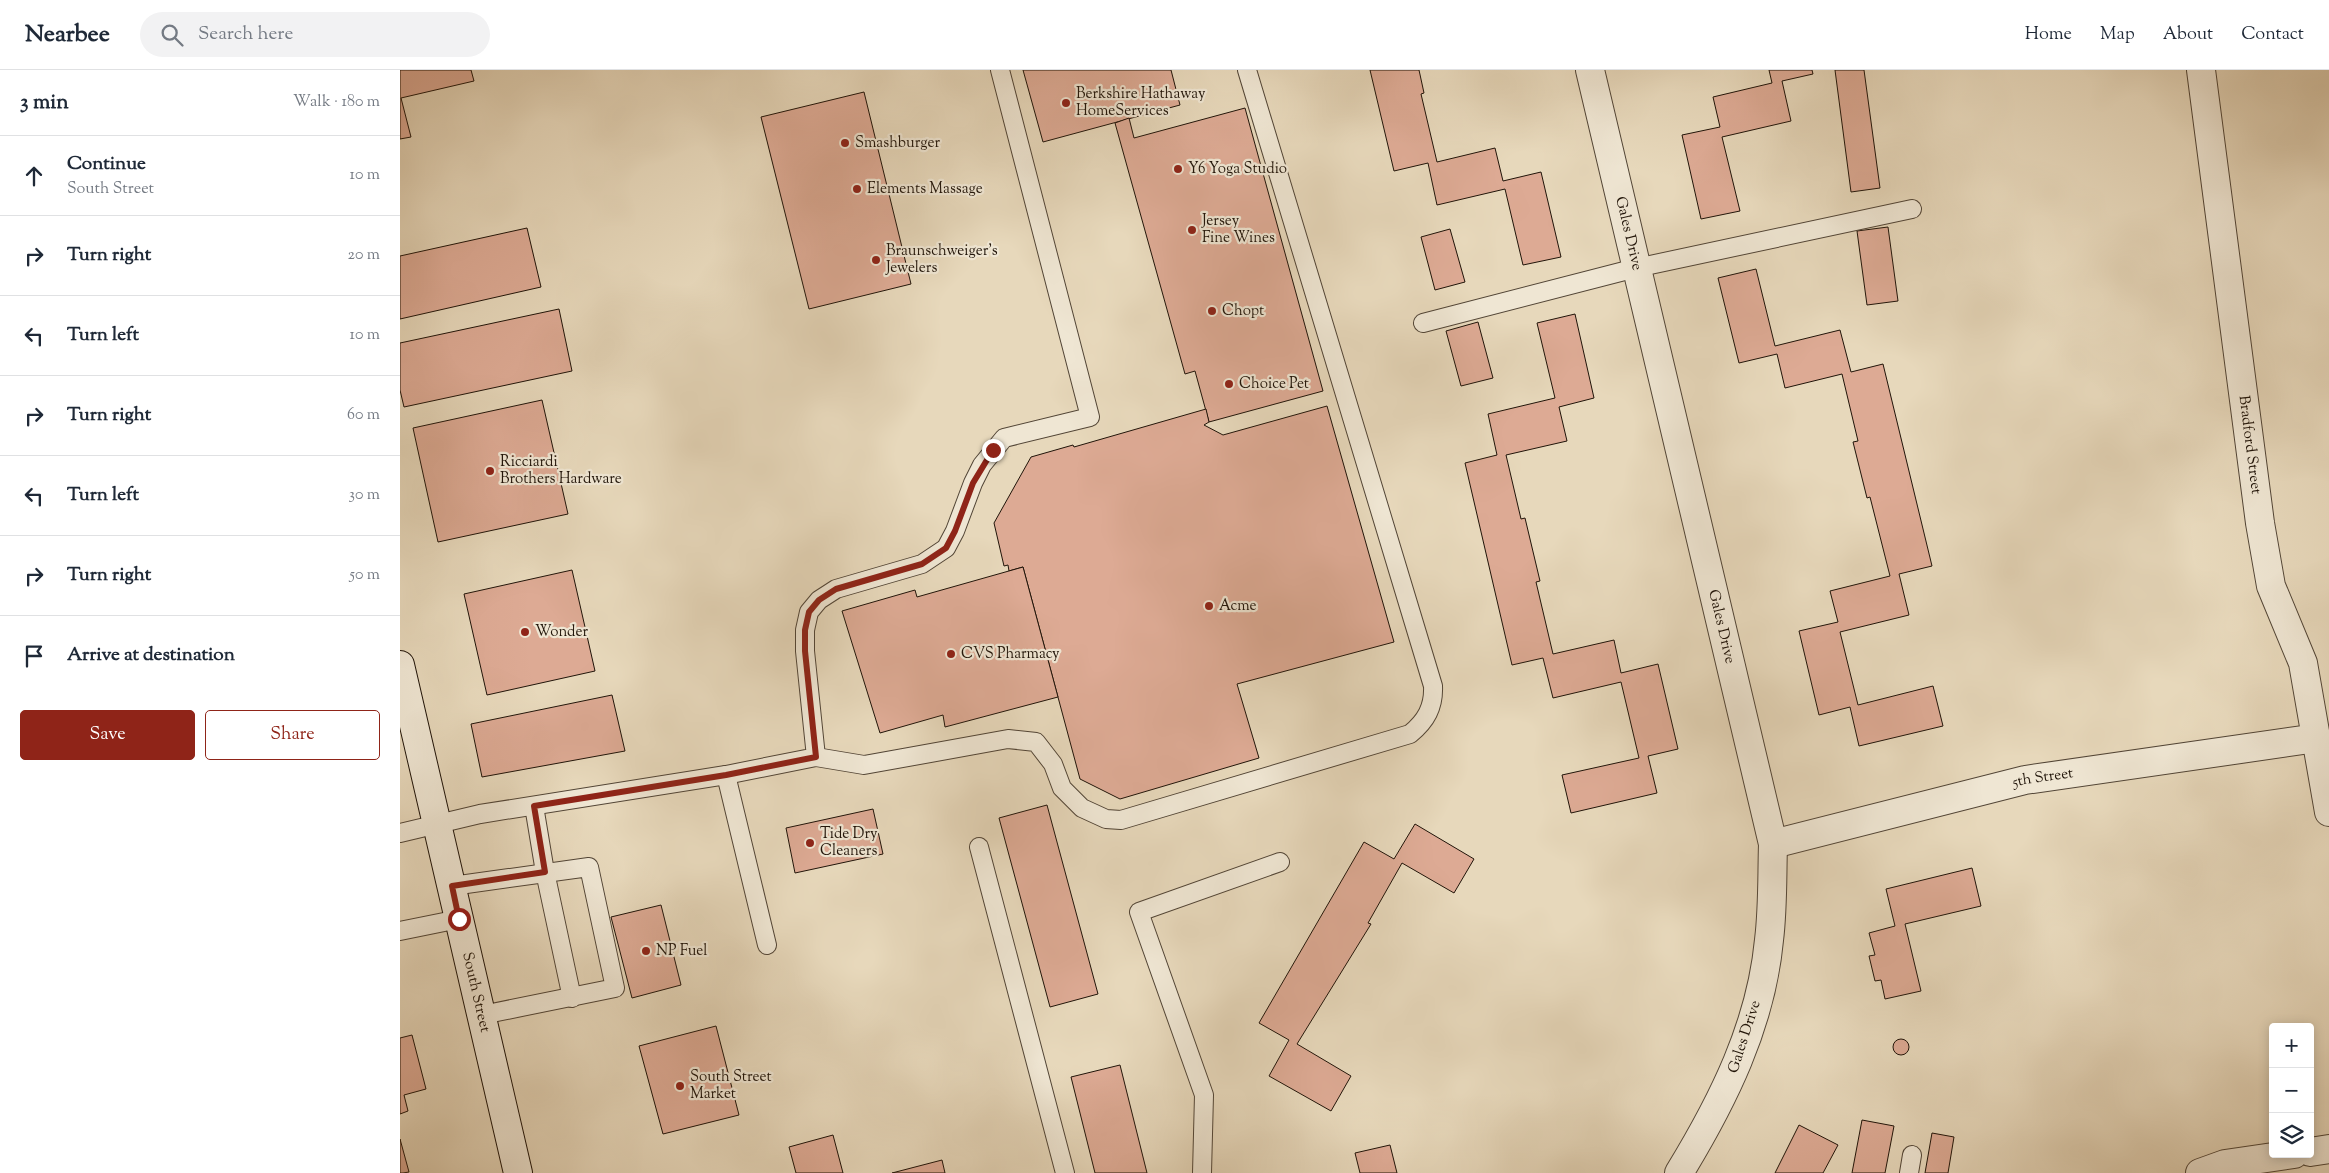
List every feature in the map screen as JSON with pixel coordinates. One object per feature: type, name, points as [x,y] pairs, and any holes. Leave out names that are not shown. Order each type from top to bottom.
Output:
[{"type":"street","name":"Gales Drive","points":[[1590,70],[1773,844],[1769,941],[1747,1040],[1729,1085],[1679,1173]]},
{"type":"street","name":"Bradford Street","points":[[2200,70],[2262,532],[2272,586],[2303,663],[2329,812]]},
{"type":"street","name":"South Street","points":[[400,665],[518,1173]]},
{"type":"street","name":"5th Street","points":[[1773,844],[2026,780],[2317,738]]},
{"type":"street","points":[[2314,1152],[2329,1150]]},
{"type":"street","points":[[2200,1173],[2225,1164],[2269,1158]]},
{"type":"lane","points":[[816,757],[805,651],[805,630],[809,612],[819,600],[836,589],[922,564],[946,548],[982,465],[1004,438],[1090,417],[1000,70]]},
{"type":"lane","points":[[400,833],[480,814],[726,775],[816,757],[864,765],[1008,739],[1036,742],[1053,764],[1062,788],[1082,808],[1106,819],[1121,820],[1410,734],[1425,719],[1433,700],[1433,686],[1247,70]]},
{"type":"lane","points":[[1423,323],[1636,268],[1912,209]]},
{"type":"lane","points":[[726,775],[767,944]]},
{"type":"lane","points":[[534,806],[545,872],[572,998]]},
{"type":"lane","points":[[979,847],[1065,1173]]},
{"type":"lane","points":[[1202,1173],[1204,1096],[1139,912],[1280,862]]},
{"type":"lane","points":[[452,886],[589,867],[615,988],[482,1016]]},
{"type":"lane","points":[[400,931],[459,919]]},
{"type":"lane","points":[[1909,1173],[1912,1155]]},
{"type":"building","points":[[400,70],[471,70],[474,81],[401,98],[411,137],[400,139]]},
{"type":"building","points":[[1023,70],[1171,70],[1180,105],[1043,142]]},
{"type":"building","points":[[1370,70],[1419,70],[1424,93],[1421,94],[1437,162],[1495,148],[1503,181],[1541,172],[1561,257],[1523,265],[1505,189],[1437,205],[1428,163],[1394,171]]},
{"type":"building","points":[[1769,70],[1812,70],[1813,74],[1782,81],[1791,121],[1722,137],[1740,211],[1701,219],[1682,135],[1720,127],[1713,97],[1772,83]]},
{"type":"building","points":[[1835,70],[1864,70],[1880,188],[1851,192]]},
{"type":"building","points":[[864,92],[911,284],[809,309],[761,117]]},
{"type":"building","points":[[1245,108],[1323,391],[1209,422],[1195,371],[1185,374],[1115,123],[1129,118],[1134,138]]},
{"type":"building","points":[[1888,227],[1898,301],[1867,305],[1857,231]]},
{"type":"building","points":[[527,228],[541,287],[400,319],[400,256]]},
{"type":"building","points":[[1450,229],[1465,282],[1435,290],[1421,237]]},
{"type":"building","points":[[1756,269],[1775,346],[1840,330],[1851,372],[1883,364],[1932,566],[1899,574],[1909,615],[1840,632],[1858,705],[1933,686],[1943,726],[1859,746],[1850,707],[1819,715],[1799,631],[1838,622],[1830,591],[1890,576],[1870,497],[1867,498],[1853,442],[1858,441],[1842,374],[1785,388],[1777,354],[1739,363],[1718,278]]},
{"type":"building","points":[[559,309],[572,371],[404,407],[400,390],[400,343]]},
{"type":"building","points":[[1575,314],[1594,398],[1559,407],[1567,441],[1506,455],[1521,519],[1525,518],[1540,581],[1536,582],[1553,654],[1614,640],[1621,673],[1658,664],[1678,749],[1648,756],[1657,793],[1571,813],[1562,775],[1639,758],[1621,682],[1553,698],[1543,658],[1512,665],[1465,463],[1497,455],[1488,414],[1555,398],[1537,323]]},
{"type":"building","points":[[1478,322],[1493,378],[1461,386],[1446,331]]},
{"type":"building","name":"Ricciardi Brothers Hardware","points":[[542,400],[568,514],[438,542],[413,428]]},
{"type":"building","name":"Acme","points":[[1327,406],[1394,642],[1237,684],[1259,758],[1120,799],[1080,779],[1023,567],[1009,571],[1008,565],[1004,566],[994,523],[1031,457],[1073,445],[1074,447],[1206,409],[1209,422],[1204,425],[1223,435]]},
{"type":"building","name":"CVS Pharmacy","points":[[1023,567],[1058,697],[945,727],[943,715],[880,733],[842,611],[915,590],[917,597]]},
{"type":"building","points":[[572,570],[595,671],[487,695],[464,594]]},
{"type":"building","points":[[612,695],[625,751],[482,777],[471,724]]},
{"type":"building","points":[[1047,805],[1098,994],[1050,1007],[999,818]]},
{"type":"building","points":[[873,809],[883,854],[795,873],[786,828]]},
{"type":"building","points":[[1415,824],[1474,859],[1454,893],[1402,863],[1368,923],[1371,924],[1297,1044],[1351,1076],[1331,1111],[1269,1076],[1289,1040],[1259,1023],[1364,842],[1394,859]]},
{"type":"building","points":[[1972,868],[1981,906],[1905,924],[1921,991],[1885,999],[1881,980],[1875,981],[1869,956],[1875,955],[1869,933],[1895,926],[1886,889]]},
{"type":"building","name":"NP Fuel","points":[[661,905],[681,985],[632,998],[611,917]]},
{"type":"building","points":[[716,1026],[739,1115],[663,1134],[639,1046]]},
{"type":"building","points":[[412,1035],[426,1089],[404,1095],[408,1111],[400,1114],[400,1038]]},
{"type":"building","points":[[1901,1039],[1907,1041],[1909,1047],[1907,1053],[1901,1055],[1895,1053],[1893,1047],[1895,1041]]},
{"type":"building","points":[[1120,1065],[1147,1173],[1095,1173],[1071,1077]]},
{"type":"building","points":[[1862,1120],[1894,1126],[1885,1173],[1852,1173]]},
{"type":"building","points":[[1799,1125],[1838,1145],[1823,1173],[1775,1173]]},
{"type":"building","points":[[1932,1133],[1954,1137],[1948,1173],[1925,1173]]},
{"type":"building","points":[[833,1135],[843,1173],[796,1173],[789,1147]]},
{"type":"building","points":[[400,1139],[409,1172],[400,1173]]},
{"type":"building","points":[[1390,1145],[1397,1173],[1360,1173],[1355,1153]]},
{"type":"building","points":[[942,1160],[945,1173],[892,1173]]},
{"type":"place","name":"Berkshire Hathaway HomeServices","points":[[1066,103]]},
{"type":"place","name":"Smashburger","points":[[845,143]]},
{"type":"place","name":"Y6 Yoga Studio","points":[[1178,169]]},
{"type":"place","name":"Elements Massage","points":[[857,189]]},
{"type":"place","name":"Jersey Fine Wines","points":[[1192,230]]},
{"type":"place","name":"Braunschweiger's Jewelers","points":[[876,260]]},
{"type":"place","name":"Chopt","points":[[1212,311]]},
{"type":"place","name":"Choice Pet","points":[[1229,384]]},
{"type":"place","name":"Ricciardi Brothers Hardware","points":[[490,471]]},
{"type":"place","name":"Acme","points":[[1209,606]]},
{"type":"place","name":"Wonder","points":[[525,632]]},
{"type":"place","name":"CVS Pharmacy","points":[[951,654]]},
{"type":"place","name":"Tide Dry Cleaners","points":[[810,843]]},
{"type":"place","name":"NP Fuel","points":[[646,951]]},
{"type":"place","name":"South Street Market","points":[[680,1086]]},
{"type":"route","points":[[459,919],[452,886],[545,872],[534,806],[726,775],[816,757],[805,651],[805,630],[809,612],[819,600],[836,589],[922,564],[936,557],[946,548],[955,531],[960,512],[973,483],[982,465],[993,450]]}]
